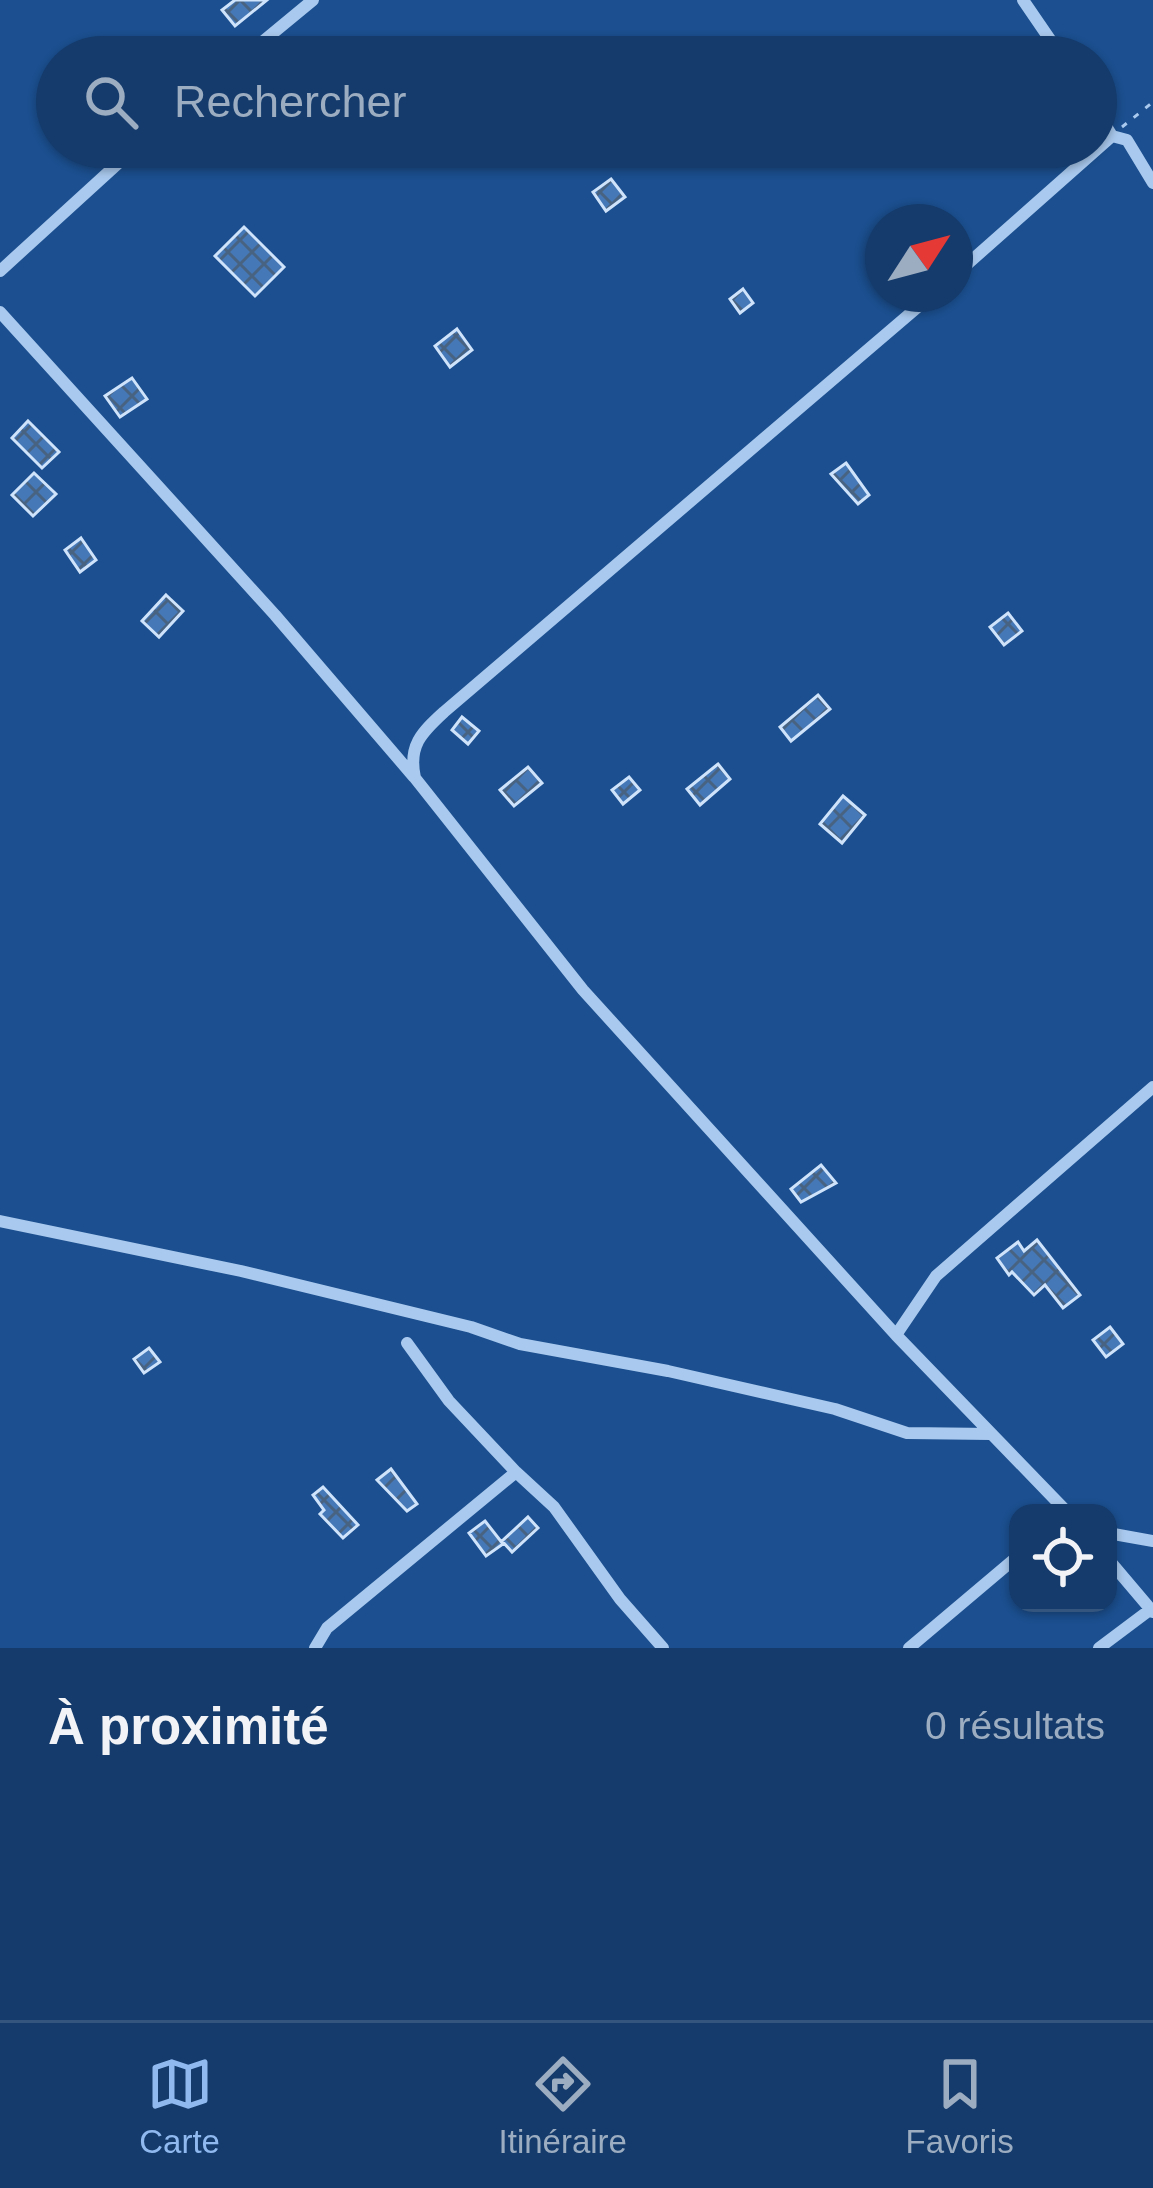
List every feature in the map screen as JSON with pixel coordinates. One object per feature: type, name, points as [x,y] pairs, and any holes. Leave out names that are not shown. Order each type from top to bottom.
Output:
[{"type":"street","points":[[269,36],[313,0]]},
{"type":"street","points":[[1023,0],[1048,36]]},
{"type":"street","points":[[1117,137],[1127,140],[1153,183]]},
{"type":"street","points":[[0,271],[113,168]]},
{"type":"street","points":[[973,259],[1076,168]]},
{"type":"street","points":[[0,312],[275,615],[415,778],[583,990],[896,1335],[1059,1504]]},
{"type":"street","points":[[415,778],[411,760],[416,738],[912,312]]},
{"type":"street","points":[[896,1335],[937,1276],[1153,1087]]},
{"type":"street","points":[[0,1221],[241,1271],[471,1327],[520,1344],[835,1409],[907,1433],[991,1434]]},
{"type":"street","points":[[407,1343],[449,1401],[554,1507],[620,1599],[663,1648]]},
{"type":"street","points":[[315,1648],[327,1628],[516,1472]]},
{"type":"street","points":[[1117,1535],[1153,1541]]},
{"type":"street","points":[[909,1648],[1009,1564]]},
{"type":"street","points":[[1099,1648],[1152,1610],[1117,1569]]},
{"type":"path","points":[[1117,132],[1153,102]]},
{"type":"building","points":[[235,0],[267,0],[235,26],[222,10]]},
{"type":"building","points":[[611,179],[625,197],[606,211],[593,192]]},
{"type":"building","points":[[244,227],[284,267],[255,296],[215,256]]},
{"type":"building","points":[[743,289],[753,303],[740,313],[730,299]]},
{"type":"building","points":[[457,329],[472,350],[450,367],[435,346]]},
{"type":"building","points":[[132,378],[147,399],[120,417],[105,396]]},
{"type":"building","points":[[28,421],[59,452],[42,468],[12,438]]},
{"type":"building","points":[[846,463],[869,495],[858,504],[831,474]]},
{"type":"building","points":[[34,473],[56,494],[33,516],[12,495]]},
{"type":"building","points":[[81,538],[96,560],[80,572],[65,550]]},
{"type":"building","points":[[166,595],[183,611],[159,637],[142,621]]},
{"type":"building","points":[[1008,613],[1022,631],[1004,645],[990,627]]},
{"type":"building","points":[[818,695],[830,709],[791,741],[780,727]]},
{"type":"building","points":[[462,717],[479,731],[468,744],[452,730]]},
{"type":"building","points":[[718,764],[730,779],[700,805],[687,789]]},
{"type":"building","points":[[528,767],[542,783],[514,806],[500,790]]},
{"type":"building","points":[[629,777],[640,790],[623,804],[612,790]]},
{"type":"building","points":[[843,796],[865,815],[842,843],[820,824]]},
{"type":"building","points":[[821,1165],[836,1183],[801,1202],[791,1189]]},
{"type":"building","points":[[1037,1240],[1080,1295],[1063,1308],[1045,1285],[1034,1295],[997,1258],[1018,1242],[1024,1251]]},
{"type":"building","points":[[1110,1327],[1123,1344],[1106,1357],[1093,1340]]},
{"type":"building","points":[[149,1348],[160,1362],[144,1373],[134,1359]]},
{"type":"building","points":[[391,1469],[417,1504],[407,1511],[377,1480]]},
{"type":"building","points":[[323,1487],[358,1525],[343,1538],[320,1514],[324,1510],[313,1495]]},
{"type":"building","points":[[528,1517],[538,1528],[512,1552],[502,1541]]},
{"type":"building","points":[[485,1521],[503,1544],[486,1556],[469,1533]]}]
